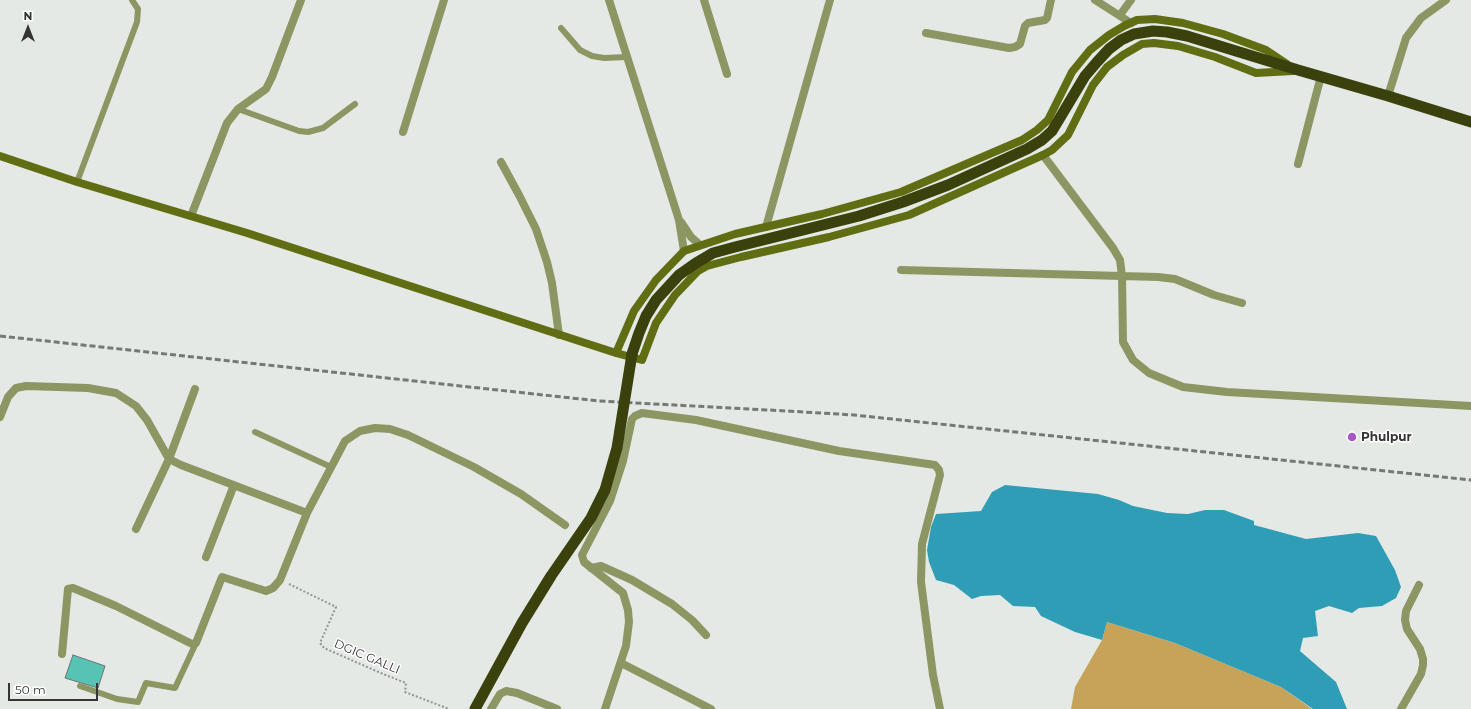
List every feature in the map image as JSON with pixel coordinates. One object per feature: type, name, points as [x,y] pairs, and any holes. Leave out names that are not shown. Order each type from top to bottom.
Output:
[{"type":"highway","points":[[475,709],[522,623],[599,503],[610,476],[632,354],[646,316],[656,300],[679,275],[696,263],[713,254],[735,247],[859,216],[903,202],[948,185],[1001,162],[1042,140],[1052,130],[1085,76],[1097,62],[1121,40],[1134,34],[1153,31],[1187,36],[1471,122]]},
{"type":"main road","points":[[616,353],[634,312],[656,280],[684,251],[735,234],[822,214],[900,192],[1022,140],[1037,130],[1048,120],[1072,72],[1090,50],[1109,35],[1137,20],[1155,19],[1183,22],[1223,34],[1266,50],[1298,70]]},
{"type":"main road","points":[[0,156],[77,182],[191,216],[558,335],[642,360],[656,323],[675,295],[698,271],[707,266],[829,237],[909,215],[1043,155],[1052,150],[1068,135],[1093,85],[1107,67],[1123,55],[1142,44],[1178,46],[1215,57],[1256,73],[1298,70]]},
{"type":"street","points":[[191,216],[227,123],[238,109],[266,89],[301,0]]},
{"type":"street","points":[[403,132],[444,0]]},
{"type":"street","points":[[609,0],[679,220],[684,251]]},
{"type":"street","points":[[704,0],[727,74]]},
{"type":"street","points":[[766,227],[830,0]]},
{"type":"street","points":[[926,33],[1009,48],[1015,47],[1020,44],[1025,26],[1028,23],[1045,20],[1048,18],[1051,0]]},
{"type":"street","points":[[1095,0],[1131,23]]},
{"type":"street","points":[[1120,15],[1132,0]]},
{"type":"street","points":[[1388,96],[1406,38],[1421,18],[1446,0]]},
{"type":"street","points":[[1298,164],[1321,76]]},
{"type":"street","points":[[1043,155],[1113,248],[1120,260],[1122,276],[1123,342],[1133,360],[1149,373],[1183,387],[1227,392],[1471,406]]},
{"type":"street","points":[[501,162],[520,195],[536,229],[545,255],[552,283],[558,335]]},
{"type":"street","points":[[679,220],[700,245]]},
{"type":"street","points":[[901,270],[1158,277],[1175,279],[1214,295],[1242,303]]},
{"type":"street","points":[[0,417],[8,397],[16,388],[26,386],[88,388],[116,393],[136,406],[164,447],[169,459],[181,465],[307,513]]},
{"type":"street","points":[[136,529],[169,459],[195,389]]},
{"type":"street","points":[[605,709],[626,646],[629,622],[628,610],[623,593],[584,562],[582,555],[610,501],[623,461],[632,419],[642,413],[696,420],[839,451],[935,465],[939,470],[940,476],[922,544],[921,582],[933,675],[940,709]]},
{"type":"street","points":[[62,654],[68,589],[73,588],[116,606],[192,644],[196,643],[222,577],[266,591],[274,588],[280,580],[307,513],[344,441],[360,431],[374,428],[390,429],[408,435],[474,467],[521,494],[565,525]]},
{"type":"street","points":[[206,557],[234,485]]},
{"type":"street","points":[[591,568],[601,566],[632,580],[672,604],[692,620],[706,635]]},
{"type":"street","points":[[1401,709],[1421,674],[1423,665],[1420,649],[1407,629],[1405,620],[1406,611],[1419,585]]},
{"type":"street","points":[[621,663],[711,709]]},
{"type":"street","points":[[491,709],[500,694],[506,692],[517,693],[557,709]]},
{"type":"lane","points":[[77,182],[137,22],[138,9],[132,0]]},
{"type":"lane","points":[[561,28],[580,50],[592,56],[604,58],[627,57]]},
{"type":"lane","points":[[238,109],[299,131],[308,132],[323,128],[355,104]]},
{"type":"lane","points":[[255,432],[331,467]]},
{"type":"lane","points":[[80,686],[117,699],[138,702],[146,683],[175,688],[196,643]]},
{"type":"path","name":"DGIC GALLI","points":[[280,580],[336,607],[320,643],[324,648],[406,683],[405,692],[448,709]]},
{"type":"shaded area","points":[[1107,622],[1175,643],[1281,687],[1312,709],[1071,709],[1075,687],[1102,640]]},
{"type":"water","points":[[1005,485],[1098,494],[1133,506],[1167,513],[1188,514],[1205,510],[1224,510],[1254,521],[1254,525],[1306,539],[1358,533],[1376,536],[1395,570],[1401,587],[1396,598],[1382,606],[1359,608],[1352,613],[1329,606],[1315,611],[1318,636],[1303,638],[1300,651],[1336,682],[1347,709],[1313,709],[1281,687],[1175,643],[1107,622],[1102,640],[1075,632],[1041,616],[1035,607],[1013,606],[1000,595],[981,596],[972,599],[954,585],[936,580],[929,562],[927,550],[931,527],[936,514],[981,511],[992,492]]},
{"type":"building","points":[[73,655],[105,666],[98,688],[65,678]]},
{"type":"railway","points":[[0,336],[599,401],[854,415],[1471,480]]},
{"type":"place","name":"Phulpur","points":[[1352,437]]}]
